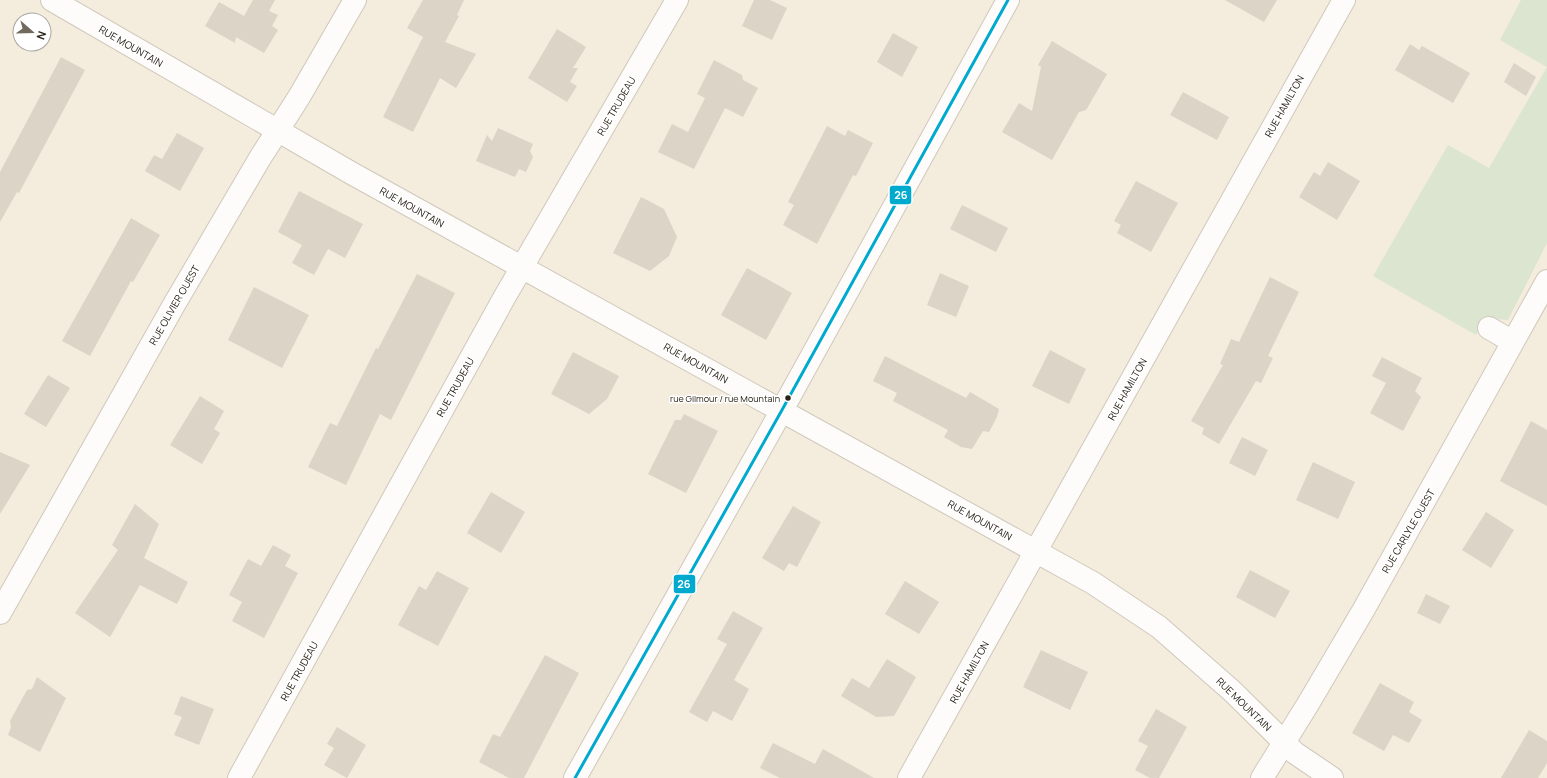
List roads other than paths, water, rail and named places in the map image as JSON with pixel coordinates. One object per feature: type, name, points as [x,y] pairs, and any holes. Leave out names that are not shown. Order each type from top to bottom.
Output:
[{"type":"street","name":"RUE MOUNTAIN","points":[[52,0],[278,130],[522,267],[1093,583],[1159,627],[1232,691],[1303,760],[1332,778]]},
{"type":"street","name":"RUE OLIVIER OUEST","points":[[0,613],[167,317],[299,97],[355,0]]},
{"type":"street","name":"RUE TRUDEAU","points":[[239,778],[522,267],[677,0]]},
{"type":"street","points":[[575,778],[782,410],[1008,0]]},
{"type":"street","name":"RUE HAMILTON","points":[[909,778],[1344,0]]},
{"type":"street","name":"RUE CARLYLE OUEST","points":[[1262,778],[1375,589],[1547,280]]},
{"type":"street","points":[[1489,328],[1513,342]]},
{"type":"place","name":"rue Gilmour / rue Mountain","points":[[788,398]]}]
